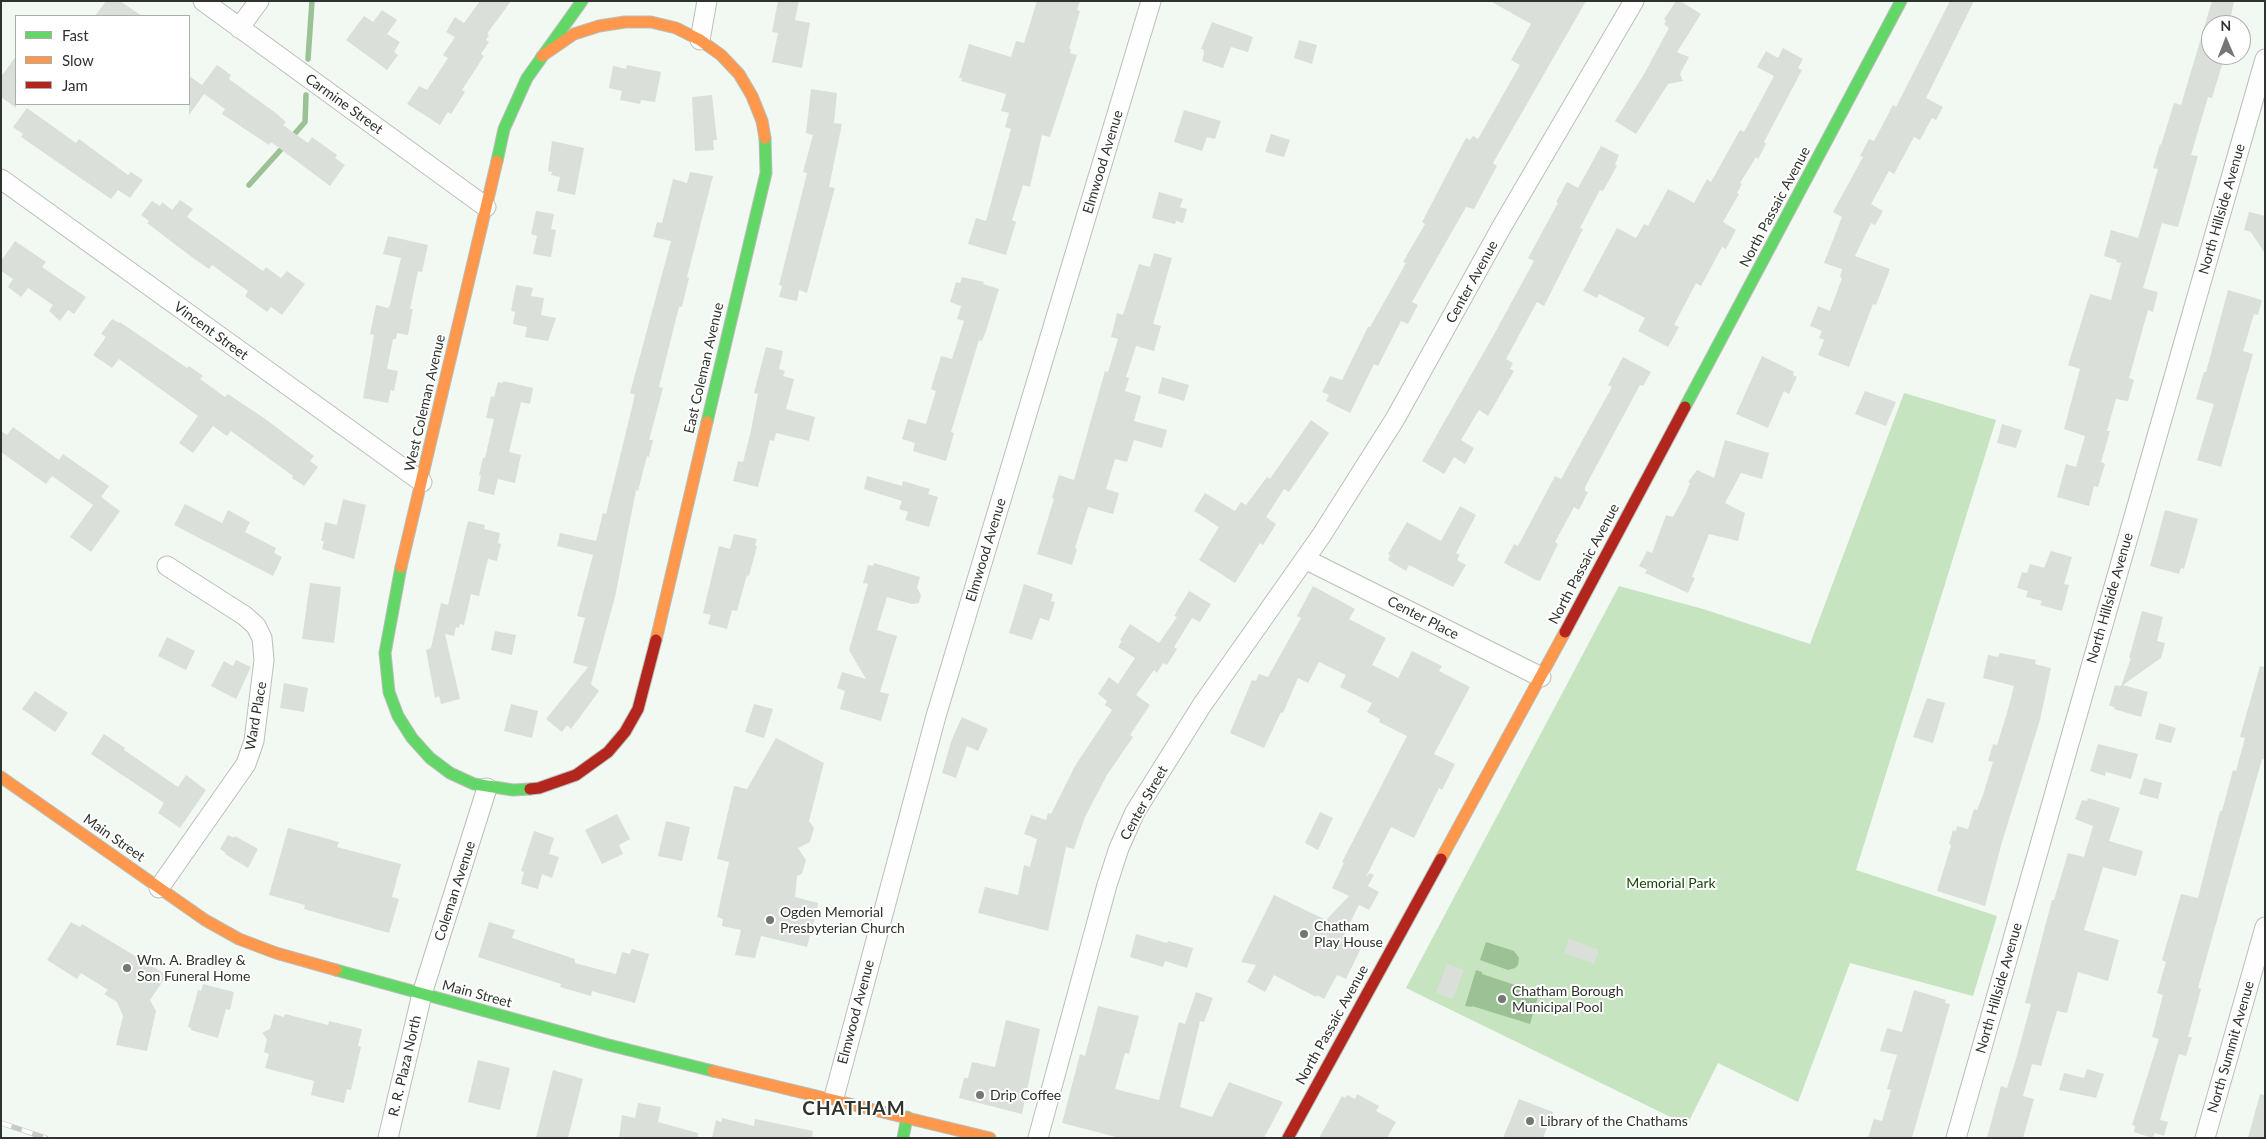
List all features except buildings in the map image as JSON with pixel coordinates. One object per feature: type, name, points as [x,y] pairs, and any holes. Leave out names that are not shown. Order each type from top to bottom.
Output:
[{"type":"main road","name":"West Coleman Avenue","points":[[487,788],[450,773],[430,758],[412,738],[398,716],[389,692],[385,652],[386,640],[504,128],[527,78],[582,1]]},
{"type":"main road","name":"North Passaic Avenue","points":[[1288,1138],[1541,677],[1901,1]]},
{"type":"main road","name":"East Coleman Avenue","points":[[487,788],[513,790],[539,788],[576,775],[608,752],[625,732],[638,709],[646,684],[766,172],[766,146],[762,120],[752,96],[739,74],[727,61],[700,40],[676,28],[651,22],[625,22],[599,26],[574,34],[542,56]]},
{"type":"main road","name":"Main Street","points":[[1,777],[205,920],[248,942],[276,953],[605,1044],[990,1138]]},
{"type":"main road","points":[[903,1138],[907,1117]]},
{"type":"street","name":"Carmine Street","points":[[203,1],[486,207]]},
{"type":"street","points":[[239,28],[259,1]]},
{"type":"street","points":[[700,40],[707,1]]},
{"type":"street","name":"Elmwood Avenue","points":[[833,1101],[936,716],[1151,1]]},
{"type":"street","name":"Center Avenue","points":[[1305,559],[1395,418],[1501,228],[1634,1]]},
{"type":"street","name":"North Hillside Avenue","points":[[1956,1138],[2265,59]]},
{"type":"street","name":"Vincent Street","points":[[1,179],[422,482]]},
{"type":"street","name":"Center Place","points":[[1305,559],[1541,677]]},
{"type":"street","name":"Center Street","points":[[1038,1138],[1107,886],[1119,848],[1135,812],[1202,705],[1305,559]]},
{"type":"street","name":"Ward Place","points":[[159,888],[246,764],[254,741],[264,660],[262,638],[256,626],[246,616],[167,566]]},
{"type":"street","name":"Coleman Avenue","points":[[422,994],[487,788]]},
{"type":"street","name":"North Summit Avenue","points":[[2205,1138],[2265,927]]},
{"type":"street","name":"R. R. Plaza North","points":[[388,1138],[422,994]]},
{"type":"green space","name":"Memorial Park","points":[[1904,393],[1996,420],[1856,870],[1997,916],[1973,996],[1850,963],[1798,1102],[1718,1063],[1687,1125],[1406,988],[1619,586],[1703,609],[1810,644]]},
{"type":"shaded area","points":[[1486,942],[1514,951],[1519,958],[1518,965],[1508,970],[1480,960]]},
{"type":"shaded area","name":"Chatham Borough Municipal Pool","points":[[1476,970],[1482,972],[1482,974],[1539,993],[1530,1024],[1472,1006],[1465,1006]]},
{"type":"waterway","points":[[308,59],[312,1]]},
{"type":"waterway","points":[[291,138],[305,122],[306,95]]},
{"type":"waterway","points":[[249,185],[285,145]]},
{"type":"railway","points":[[1,1123],[46,1138]]},
{"type":"traffic: fast","points":[[497,161],[504,129],[527,78],[582,1]]},
{"type":"traffic: fast","points":[[1685,407],[1901,1]]},
{"type":"traffic: fast","points":[[707,422],[766,173],[765,138]]},
{"type":"traffic: fast","points":[[401,567],[385,653],[389,692],[398,716],[412,738],[430,758],[450,773],[474,784],[513,790],[530,789]]},
{"type":"traffic: fast","points":[[336,970],[605,1044],[713,1071]]},
{"type":"traffic: fast","points":[[903,1138],[907,1117]]},
{"type":"traffic: slow","points":[[542,56],[574,34],[599,26],[625,22],[651,22],[676,28],[700,40],[721,55],[739,74],[752,96],[762,121],[765,138]]},
{"type":"traffic: slow","points":[[401,567],[497,161]]},
{"type":"traffic: slow","points":[[656,640],[707,422]]},
{"type":"traffic: slow","points":[[1441,859],[1565,632]]},
{"type":"traffic: slow","points":[[1,777],[205,920],[239,939],[276,953],[336,970]]},
{"type":"traffic: slow","points":[[713,1071],[990,1138]]},
{"type":"traffic: jam","points":[[1565,632],[1685,407]]},
{"type":"traffic: jam","points":[[530,789],[539,788],[576,775],[608,752],[625,732],[638,709],[656,640]]},
{"type":"traffic: jam","points":[[1288,1138],[1441,859]]},
{"type":"place","name":"Ogden Memorial Presbyterian Church","points":[[770,920]]},
{"type":"place","name":"Chatham Play House","points":[[1304,934]]},
{"type":"place","name":"Wm. A. Bradley & Son Funeral Home","points":[[127,968]]},
{"type":"place","name":"Chatham Borough Municipal Pool","points":[[1502,999]]},
{"type":"place","name":"Drip Coffee","points":[[980,1095]]},
{"type":"place","name":"Library of the Chathams","points":[[1530,1121]]},
{"type":"district","name":"CHATHAM","points":[[854,1109]]}]
